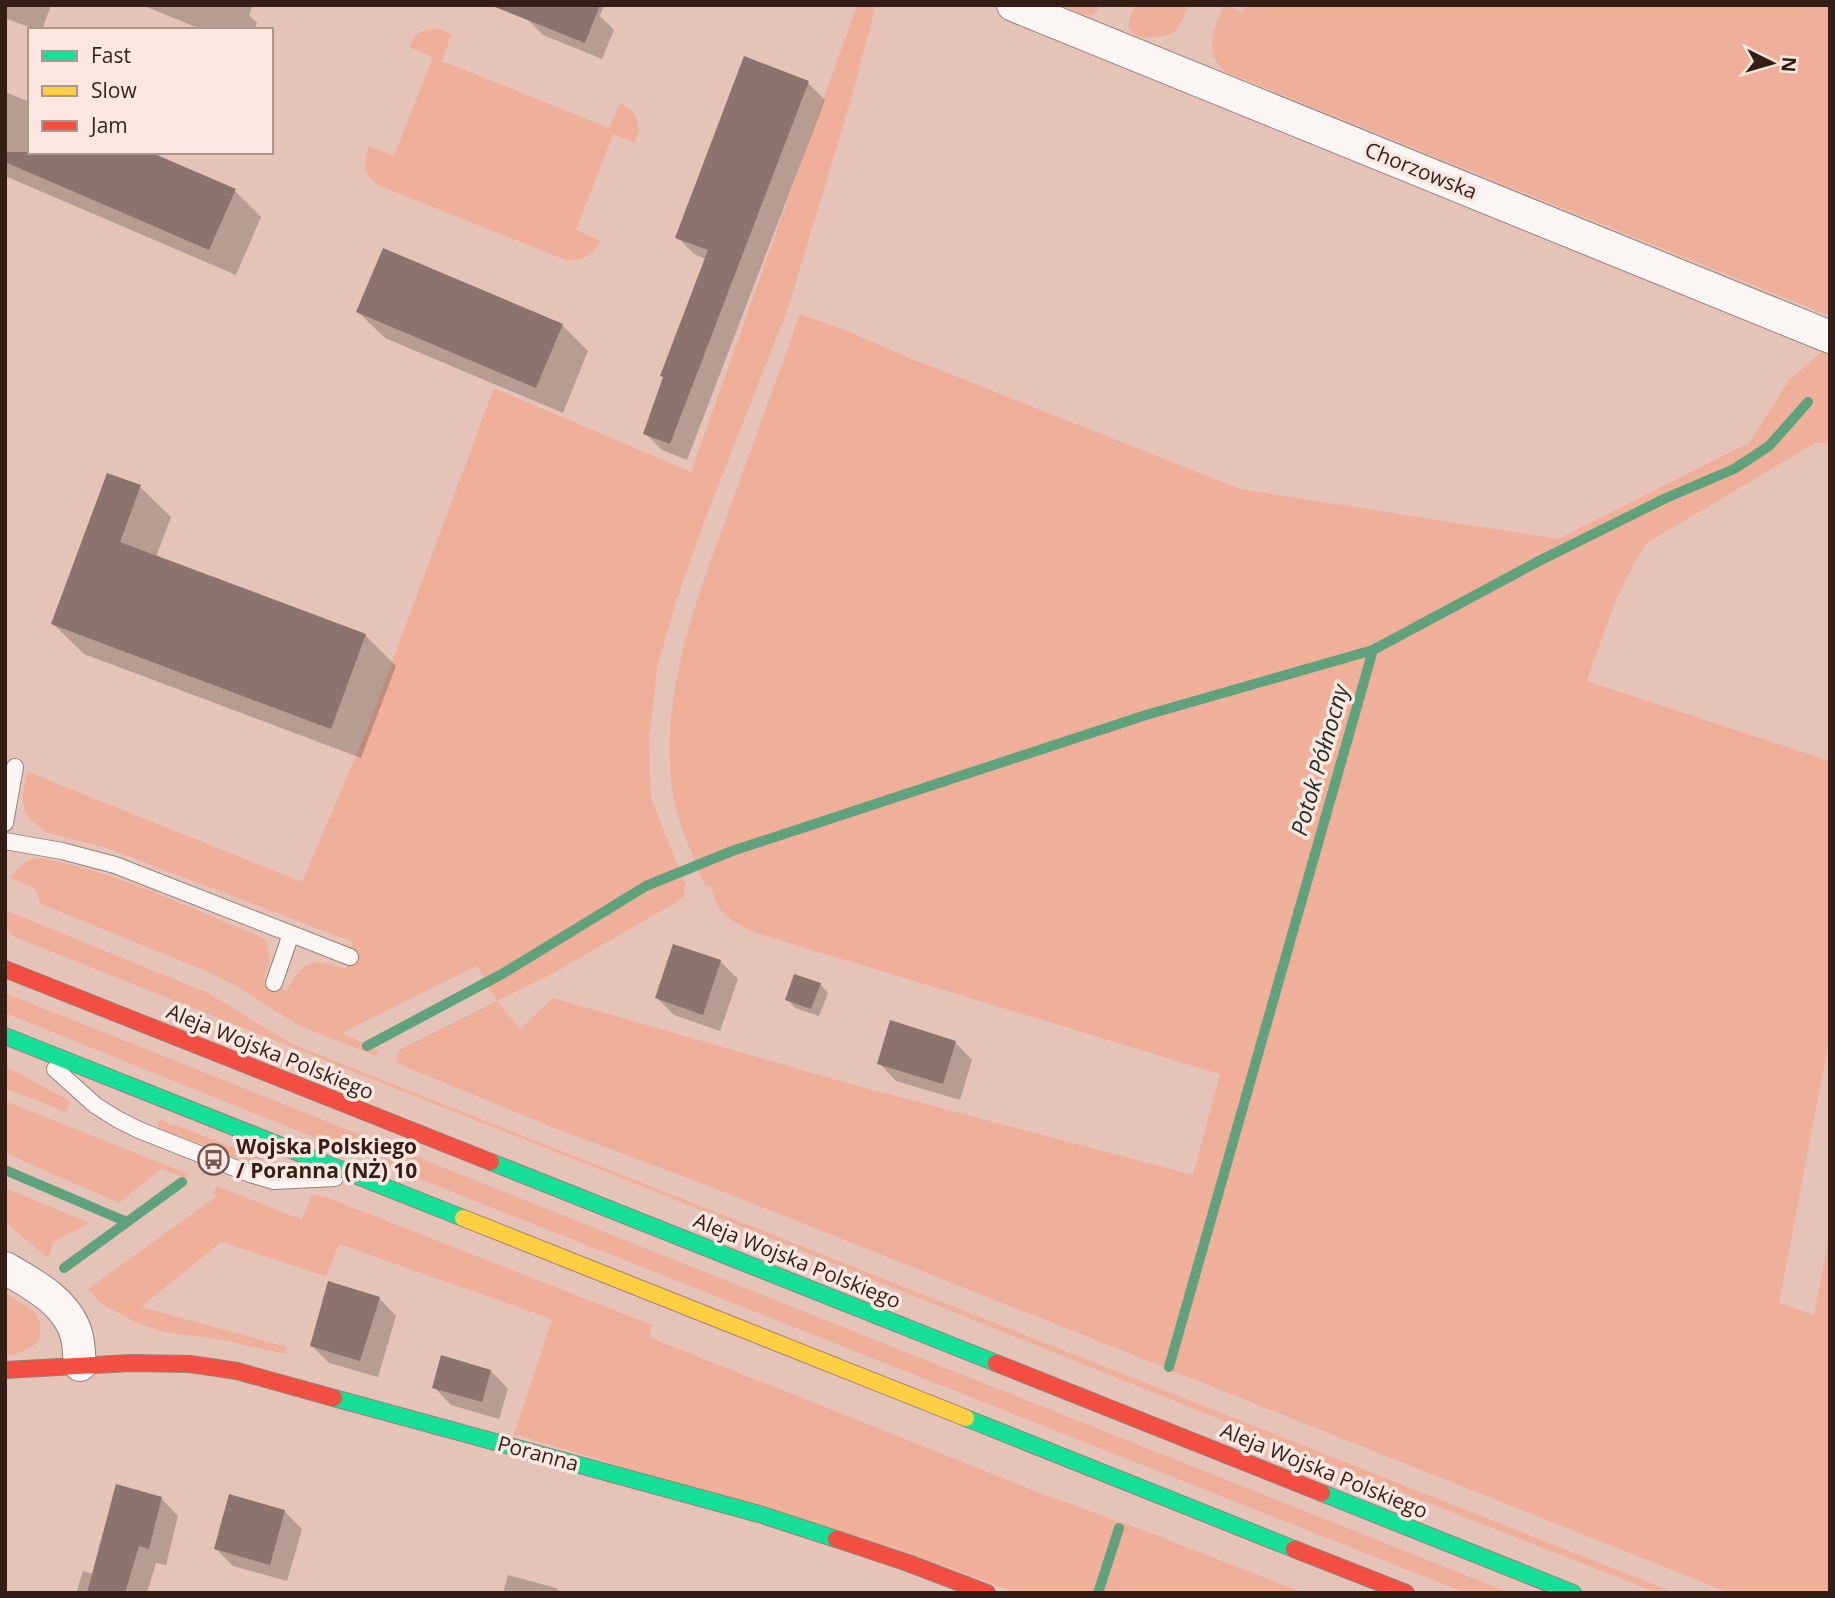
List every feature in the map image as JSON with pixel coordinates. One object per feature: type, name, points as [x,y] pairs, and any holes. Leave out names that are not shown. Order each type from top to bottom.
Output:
[{"type":"main road","name":"Aleja Wojska Polskiego","points":[[5,969],[1573,1593]]},
{"type":"main road","points":[[5,1036],[1406,1593]]},
{"type":"main road","name":"Poranna","points":[[5,1370],[131,1363],[190,1364],[237,1371],[758,1514],[908,1563],[987,1593]]},
{"type":"street","name":"Chorzowska","points":[[1019,6],[1830,337]]},
{"type":"street","points":[[5,1268],[57,1304],[71,1321],[77,1336],[79,1365]]},
{"type":"lane","points":[[5,822],[15,767]]},
{"type":"lane","points":[[5,841],[62,850],[115,864],[350,957]]},
{"type":"lane","points":[[274,983],[290,934]]},
{"type":"lane","points":[[27,1045],[95,1105],[139,1130],[176,1145],[274,1181],[358,1176]]},
{"type":"shaded area","points":[[857,5],[876,5],[850,103],[788,308],[706,517],[677,598],[657,668],[649,741],[651,798],[685,884],[684,896],[546,977],[497,1001],[477,966],[342,1033],[378,1050],[376,1056],[298,1025],[211,973],[41,904],[35,888],[10,878],[19,867],[31,860],[52,860],[121,880],[263,938],[269,953],[264,981],[286,991],[299,972],[310,964],[324,963],[346,969],[353,942],[107,848],[48,833],[30,819],[25,810],[22,797],[28,772],[302,882],[366,732],[494,388],[691,472]]},
{"type":"shaded area","points":[[1065,5],[1101,5],[1093,15],[1078,13]]},
{"type":"shaded area","points":[[1135,5],[1188,5],[1175,31],[1149,38],[1131,32],[1130,19]]},
{"type":"shaded area","points":[[1224,5],[1243,12],[1246,5],[1830,5],[1830,316],[1226,72],[1214,57],[1212,49],[1214,32]]},
{"type":"shaded area","points":[[436,29],[451,35],[442,61],[609,128],[620,103],[635,115],[638,130],[635,143],[613,134],[576,230],[600,241],[586,256],[577,260],[566,260],[378,185],[369,177],[365,163],[369,146],[394,156],[433,57],[409,47],[411,42],[419,33]]},
{"type":"shaded area","points":[[800,314],[1240,489],[1558,539],[1749,443],[1789,380],[1822,352],[1830,355],[1830,443],[1815,443],[1647,543],[1620,592],[1587,681],[1830,761],[1830,1035],[1779,1303],[1814,1315],[1830,1231],[1830,1593],[1730,1593],[396,1063],[399,1050],[497,1001],[520,1029],[553,998],[847,1083],[1193,1175],[1220,1074],[756,933],[727,916],[717,904],[712,887],[705,885],[679,819],[673,792],[670,743],[672,708],[686,639],[707,571]]},
{"type":"shaded area","points":[[5,910],[208,993],[292,1044],[1675,1593],[1658,1593],[1408,1495],[22,940],[5,928]]},
{"type":"shaded area","points":[[5,993],[1510,1593],[1466,1593],[301,1132],[5,1013]]},
{"type":"shaded area","points":[[5,1066],[70,1101],[66,1112],[5,1088]]},
{"type":"shaded area","points":[[5,1101],[188,1174],[187,1178],[161,1169],[119,1203],[5,1153]]},
{"type":"shaded area","points":[[162,1119],[170,1125],[262,1159],[277,1168],[261,1167],[159,1128],[157,1122]]},
{"type":"shaded area","points":[[217,1186],[302,1220],[312,1194],[331,1199],[652,1325],[649,1337],[1045,1495],[1304,1593],[1017,1593],[906,1552],[514,1434],[552,1319],[339,1244],[326,1276],[221,1242],[141,1307],[287,1347],[285,1354],[223,1340],[165,1332],[139,1324],[102,1304],[88,1289],[217,1196],[213,1194]]},
{"type":"shaded area","points":[[5,1188],[90,1223],[53,1242],[48,1258],[5,1222]]},
{"type":"shaded area","points":[[5,1293],[38,1317],[40,1334],[30,1348],[5,1356]]},
{"type":"building","points":[[495,5],[600,5],[585,43]]},
{"type":"building","points":[[744,56],[809,81],[670,444],[643,434],[663,377],[660,376],[708,250],[675,238]]},
{"type":"building","points":[[5,152],[155,154],[236,189],[209,250],[5,162]]},
{"type":"building","points":[[383,248],[563,324],[536,388],[356,312]]},
{"type":"building","points":[[107,473],[141,485],[120,542],[366,634],[331,729],[51,624]]},
{"type":"building","points":[[673,944],[721,960],[703,1015],[655,998]]},
{"type":"building","points":[[794,974],[821,983],[811,1009],[785,1000]]},
{"type":"building","points":[[890,1020],[956,1041],[943,1084],[877,1064]]},
{"type":"building","points":[[328,1281],[380,1297],[360,1361],[310,1346]]},
{"type":"building","points":[[441,1355],[491,1370],[482,1402],[432,1388]]},
{"type":"building","points":[[116,1484],[162,1497],[149,1549],[139,1546],[125,1593],[87,1593]]},
{"type":"building","points":[[229,1494],[285,1510],[270,1565],[214,1549]]},
{"type":"waterway","name":"Potok Północny","points":[[1169,1367],[1373,650],[1539,561],[1666,498],[1734,469],[1769,446],[1808,402]]},
{"type":"waterway","points":[[367,1046],[502,974],[646,886],[732,851],[1146,715],[1373,650]]},
{"type":"waterway","points":[[5,1170],[127,1222]]},
{"type":"waterway","points":[[64,1268],[182,1182]]},
{"type":"waterway","name":"Potok Północny","points":[[1098,1593],[1119,1528]]},
{"type":"traffic: fast","points":[[5,1036],[463,1218]]},
{"type":"traffic: fast","points":[[491,1162],[996,1363]]},
{"type":"traffic: fast","points":[[334,1398],[759,1514],[836,1539]]},
{"type":"traffic: fast","points":[[966,1418],[1294,1549]]},
{"type":"traffic: fast","points":[[1322,1493],[1573,1593]]},
{"type":"traffic: slow","points":[[463,1218],[966,1418]]},
{"type":"traffic: jam","points":[[5,969],[491,1162]]},
{"type":"traffic: jam","points":[[5,1370],[131,1363],[190,1364],[237,1371],[334,1398]]},
{"type":"traffic: jam","points":[[996,1363],[1322,1493]]},
{"type":"traffic: jam","points":[[836,1539],[987,1593]]},
{"type":"traffic: jam","points":[[1294,1549],[1406,1593]]},
{"type":"place","name":"Wojska Polskiego / Poranna (NŻ) 10","points":[[213,1159]]}]
